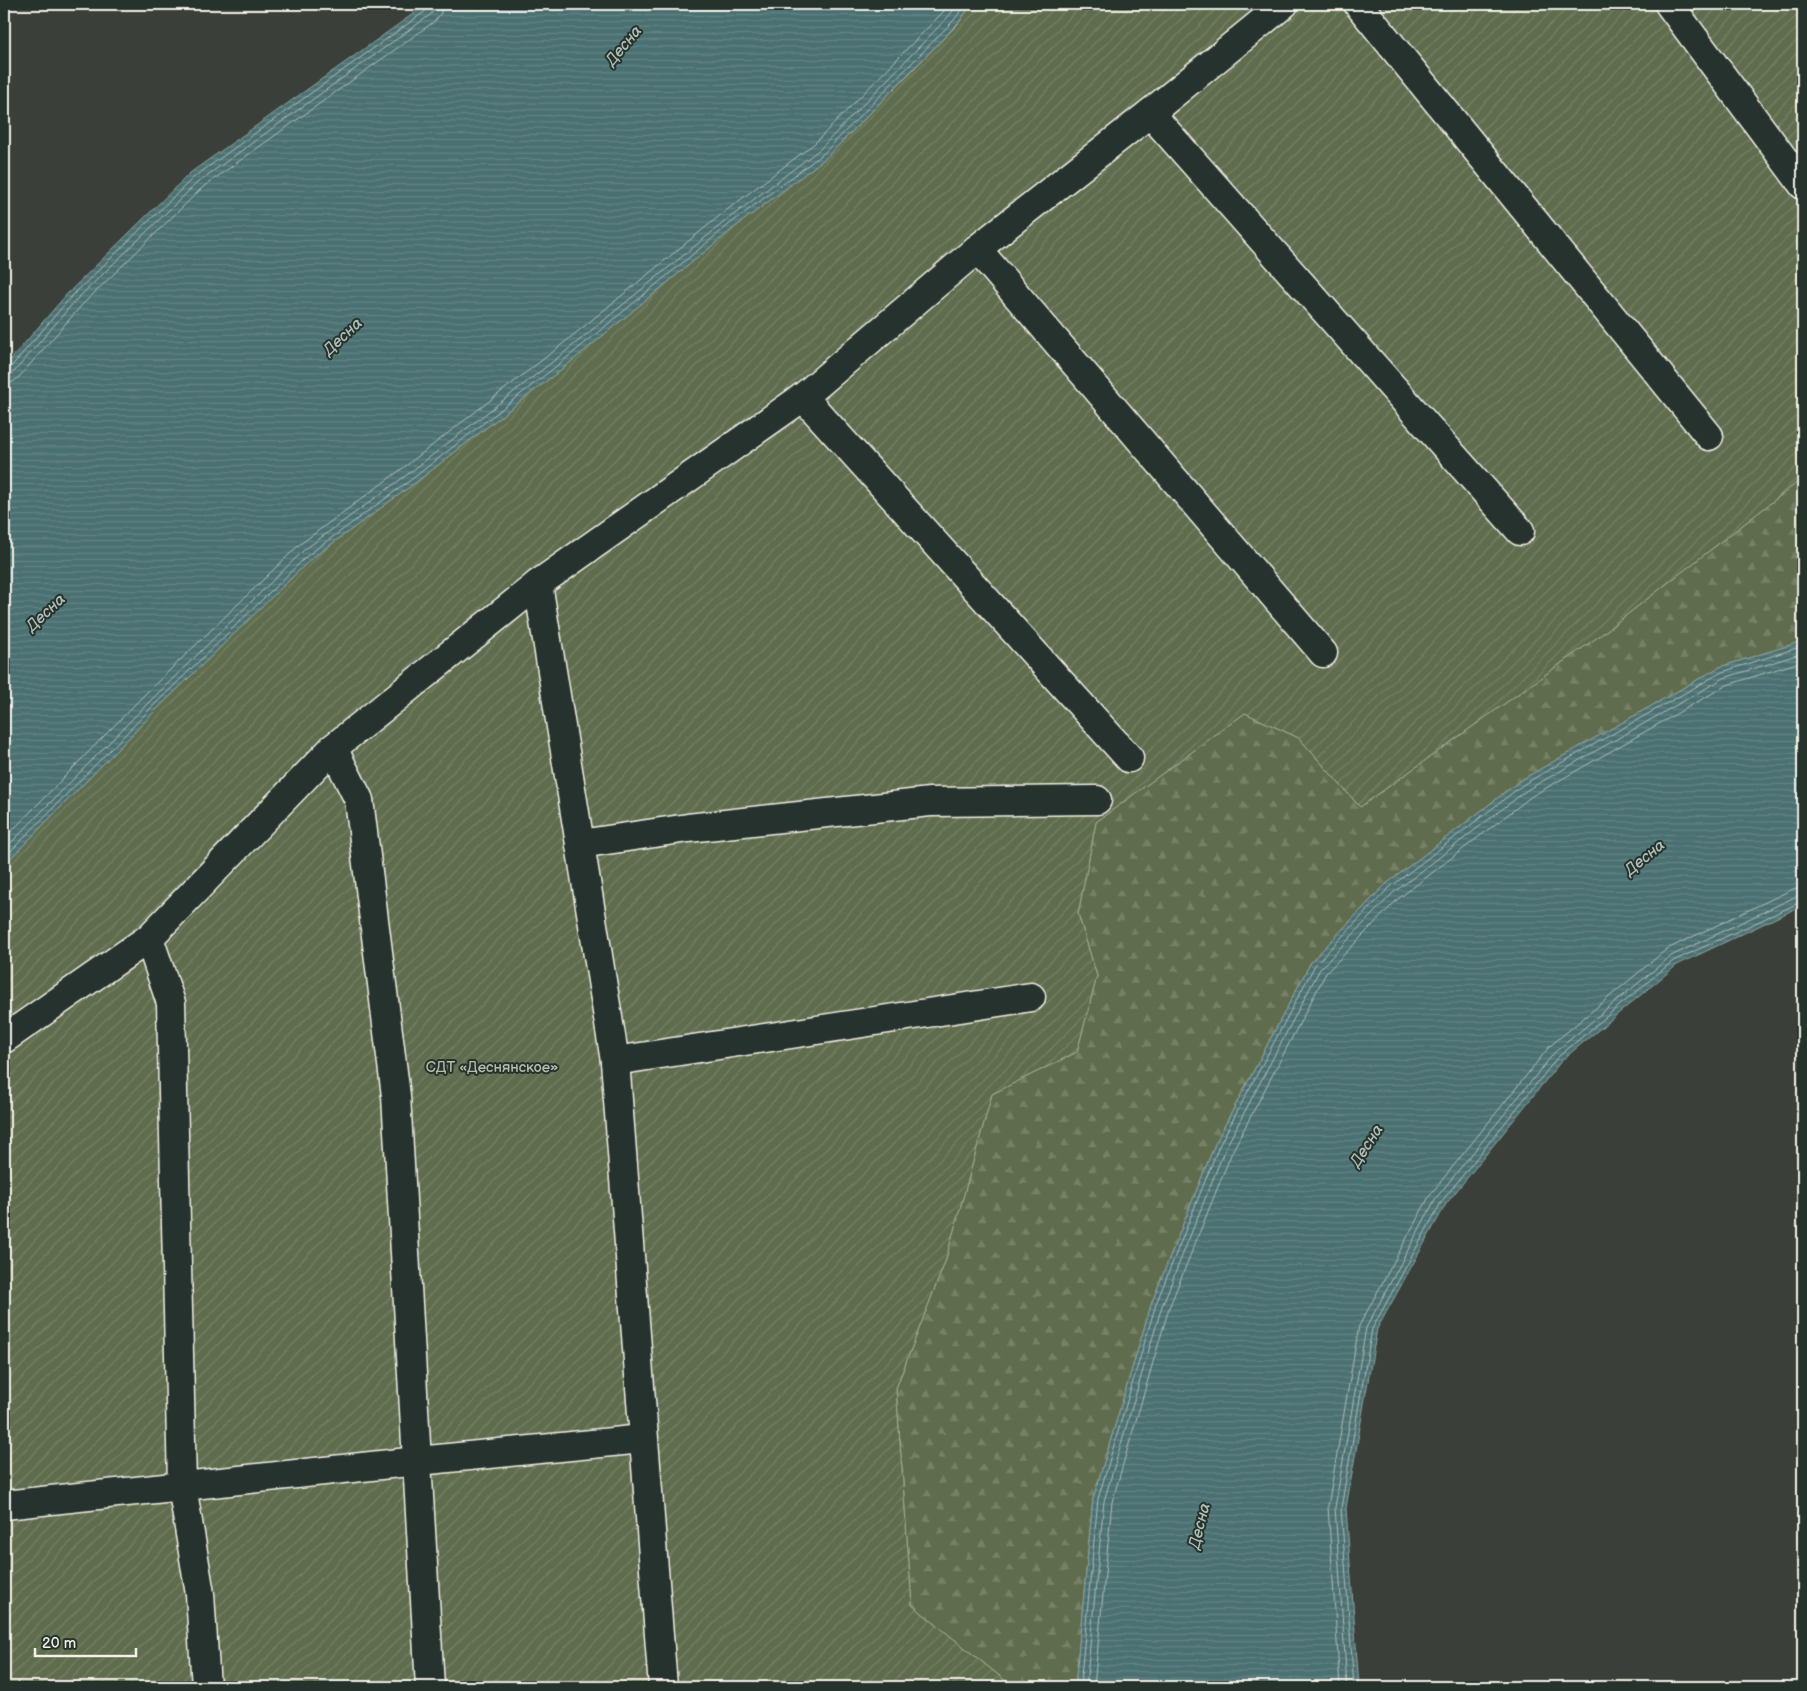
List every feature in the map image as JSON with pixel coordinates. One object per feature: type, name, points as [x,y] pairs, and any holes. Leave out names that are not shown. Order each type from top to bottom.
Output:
[{"type":"street","points":[[4,1039],[148,938],[333,748],[538,584],[803,397],[977,249],[1150,113],[1284,4]]},
{"type":"street","points":[[1358,4],[1709,436]]},
{"type":"street","points":[[1669,4],[1803,185]]},
{"type":"street","points":[[1150,113],[1520,531]]},
{"type":"street","points":[[977,249],[1324,653]]},
{"type":"street","points":[[803,397],[1129,758]]},
{"type":"street","points":[[538,584],[616,1061],[663,1687]]},
{"type":"street","points":[[333,748],[359,800],[396,1096],[430,1687]]},
{"type":"street","points":[[580,844],[688,828],[930,802],[1097,800]]},
{"type":"street","points":[[148,938],[171,1003],[182,1486],[200,1594],[206,1687]]},
{"type":"street","points":[[616,1061],[1031,997]]},
{"type":"street","points":[[4,1505],[643,1438]]},
{"type":"green space","name":"СДТ «Деснянское»","points":[[972,4],[1803,4],[1803,478],[1602,634],[1360,807],[1299,738],[1245,713],[1096,822],[1078,914],[1097,976],[1077,1052],[992,1094],[945,1262],[896,1388],[912,1605],[1013,1687],[4,1687],[4,865],[156,710],[311,559],[415,483],[567,365],[735,227],[827,157],[958,24]]},
{"type":"green space","points":[[1803,478],[1803,641],[1720,667],[1521,780],[1385,885],[1311,962],[1215,1144],[1152,1302],[1093,1499],[1075,1687],[1013,1687],[912,1605],[896,1388],[945,1262],[992,1094],[1077,1052],[1097,976],[1078,914],[1096,822],[1245,713],[1299,738],[1360,807],[1602,634]]},
{"type":"water","name":"Десна","points":[[427,4],[972,4],[958,23],[827,157],[735,227],[567,365],[415,483],[311,559],[156,710],[4,865],[4,367],[67,294],[190,173]]},
{"type":"water","name":"Десна","points":[[1803,641],[1803,905],[1677,965],[1562,1060],[1446,1204],[1377,1329],[1346,1508],[1359,1687],[1075,1687],[1093,1499],[1152,1302],[1215,1144],[1311,962],[1385,885],[1521,780],[1720,667]]}]
